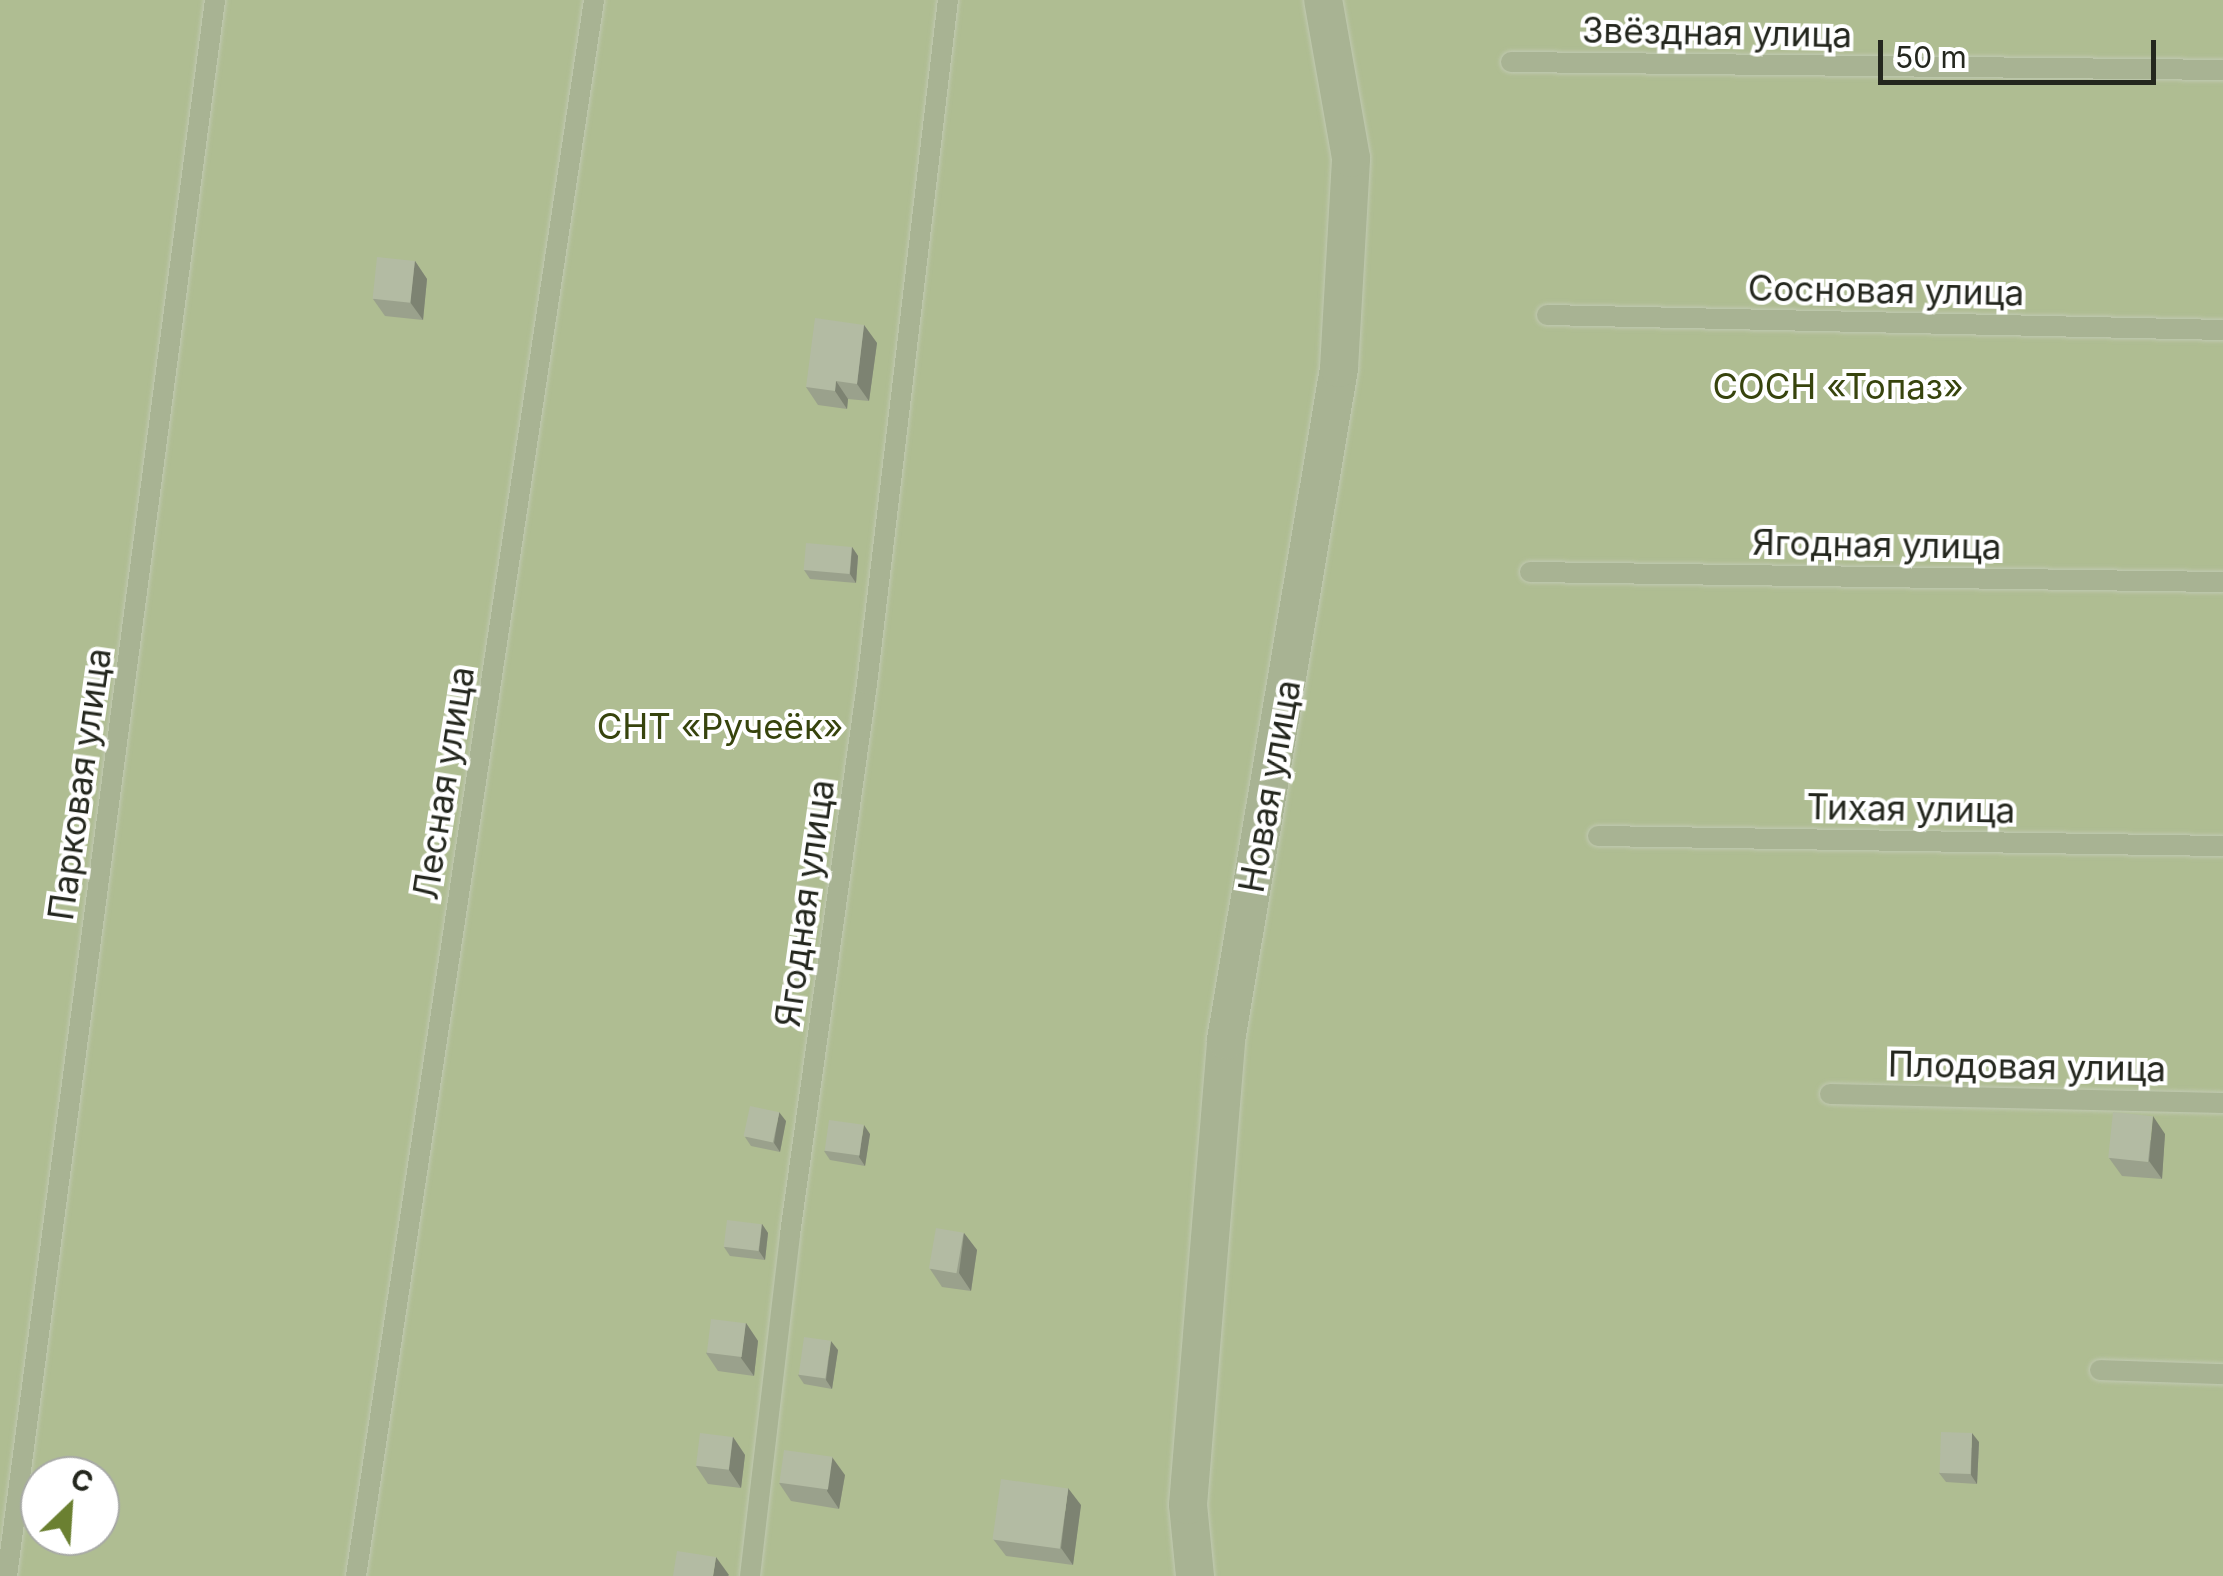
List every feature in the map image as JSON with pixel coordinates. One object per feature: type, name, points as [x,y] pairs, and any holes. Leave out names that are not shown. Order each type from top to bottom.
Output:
[{"type":"street","name":"Новая улица","points":[[1195,1576],[1188,1506],[1226,1040],[1340,368],[1351,158],[1322,0]]},
{"type":"lane","name":"Парковая улица","points":[[7,1576],[215,0]]},
{"type":"lane","name":"Лесная улица","points":[[356,1576],[594,0]]},
{"type":"lane","name":"Ягодная улица","points":[[750,1576],[790,1234],[867,684],[948,0]]},
{"type":"lane","name":"Звёздная улица","points":[[1511,62],[2223,70]]},
{"type":"lane","name":"Сосновая улица","points":[[1547,315],[2223,330]]},
{"type":"lane","name":"Ягодная улица","points":[[1530,572],[2223,582]]},
{"type":"lane","name":"Тихая улица","points":[[1598,836],[2223,846]]},
{"type":"lane","name":"Плодовая улица","points":[[1830,1094],[2223,1104]]},
{"type":"lane","points":[[2100,1370],[2223,1374]]},
{"type":"green space","name":"СНТ «Ручеёк»","points":[[0,0],[2223,0],[2223,1576],[0,1576]]},
{"type":"building","points":[[377,257],[415,261],[410,303],[373,299]]},
{"type":"building","points":[[815,318],[864,325],[857,384],[836,381],[835,391],[806,387]]},
{"type":"building","points":[[806,543],[852,547],[849,574],[804,570]]},
{"type":"building","points":[[750,1106],[779,1112],[773,1143],[744,1136]]},
{"type":"building","points":[[2113,1112],[2153,1116],[2148,1162],[2108,1158]]},
{"type":"building","points":[[829,1120],[864,1125],[859,1156],[825,1151]]},
{"type":"building","points":[[727,1220],[762,1224],[758,1251],[724,1247]]},
{"type":"building","points":[[936,1228],[964,1233],[956,1273],[929,1268]]},
{"type":"building","points":[[711,1319],[746,1323],[742,1357],[707,1353]]},
{"type":"building","points":[[804,1337],[831,1341],[825,1378],[799,1375]]},
{"type":"building","points":[[1941,1432],[1972,1433],[1971,1474],[1940,1473]]},
{"type":"building","points":[[700,1433],[733,1437],[729,1470],[696,1466]]},
{"type":"building","points":[[784,1450],[833,1457],[828,1489],[779,1483]]},
{"type":"building","points":[[1001,1479],[1068,1488],[1060,1549],[993,1539]]},
{"type":"building","points":[[677,1551],[716,1557],[713,1576],[673,1576]]},
{"type":"park label","name":"СОСН «Топаз»","points":[[1838,386]]}]
